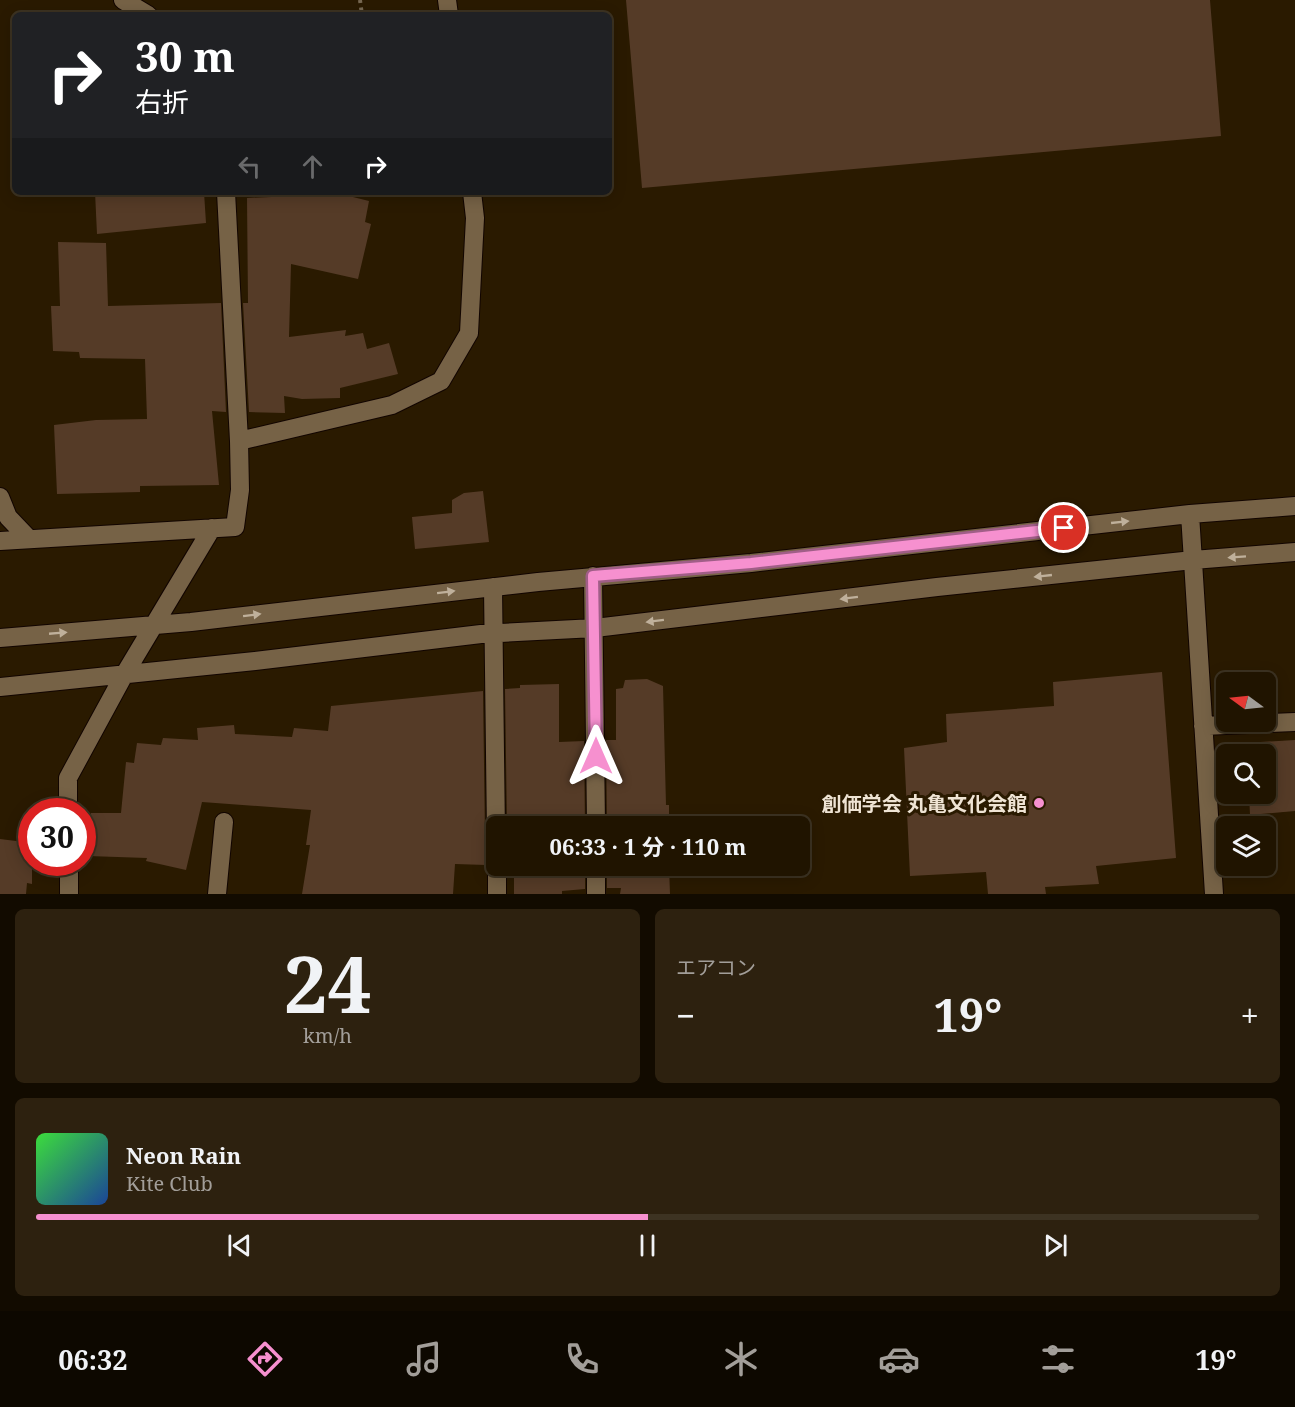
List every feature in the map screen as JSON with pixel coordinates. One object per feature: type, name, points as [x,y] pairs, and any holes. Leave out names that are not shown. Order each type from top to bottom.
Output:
[{"type":"street","points":[[123,0],[143,12]]},
{"type":"street","points":[[0,541],[235,527],[240,490],[239,441],[226,195]]},
{"type":"street","points":[[239,441],[392,405],[441,381],[469,333],[475,218],[472,195]]},
{"type":"street","points":[[0,497],[8,517],[28,539]]},
{"type":"street","points":[[0,638],[153,624],[593,576],[751,563],[1190,514],[1295,506]]},
{"type":"street","points":[[1190,514],[1214,894]]},
{"type":"street","points":[[68,798],[68,778],[153,624],[212,528]]},
{"type":"street","points":[[0,687],[494,633],[595,628],[937,587],[1193,560],[1295,552]]},
{"type":"street","points":[[593,576],[596,816]]},
{"type":"street","points":[[493,587],[496,816]]},
{"type":"street","points":[[1203,726],[1295,722]]},
{"type":"street","points":[[217,894],[224,822]]},
{"type":"street","points":[[69,876],[69,894]]},
{"type":"street","points":[[497,876],[497,894]]},
{"type":"street","points":[[596,876],[596,894]]},
{"type":"building","points":[[626,0],[1210,0],[1221,136],[642,188]]},
{"type":"building","points":[[95,195],[204,195],[206,223],[97,234]]},
{"type":"building","points":[[345,195],[369,201],[365,222],[371,224],[358,279],[291,264],[289,337],[346,330],[345,336],[363,333],[367,349],[389,343],[398,374],[340,388],[340,398],[302,399],[284,396],[285,413],[249,412],[243,303],[248,303],[247,198]]},
{"type":"building","points":[[58,242],[106,243],[108,306],[221,303],[226,412],[212,411],[219,485],[140,486],[140,492],[57,494],[54,425],[96,420],[147,419],[145,359],[80,358],[79,352],[53,351],[51,306],[60,306]]},
{"type":"building","points":[[483,491],[489,542],[415,549],[412,517],[452,513],[452,500],[464,493]]},
{"type":"building","name":"創価学会 丸亀文化会館","points":[[1162,672],[1176,858],[1096,866],[1099,884],[1045,887],[1046,894],[988,894],[986,872],[910,876],[904,748],[947,742],[946,714],[1054,706],[1053,682]]},
{"type":"building","points":[[647,679],[663,686],[666,805],[669,805],[669,816],[607,816],[606,740],[616,740],[616,689],[623,688],[625,680]]},
{"type":"building","points":[[559,684],[559,742],[584,741],[585,816],[507,816],[505,689],[520,688],[520,685]]},
{"type":"building","points":[[483,691],[486,865],[455,864],[453,894],[302,894],[310,845],[306,845],[311,810],[202,802],[186,870],[146,861],[147,858],[96,856],[96,813],[121,813],[126,762],[134,763],[137,743],[161,745],[163,738],[198,740],[197,728],[234,725],[235,734],[292,737],[294,728],[328,731],[331,706]]},
{"type":"building","points":[[1295,740],[1295,811],[1250,815],[1249,804],[1276,804],[1276,744],[1258,744]]},
{"type":"building","points":[[0,839],[18,841],[18,876],[32,876],[32,884],[27,883],[26,894],[0,894]]},
{"type":"building","points":[[514,876],[585,876],[585,889],[562,891],[562,894],[514,894]]},
{"type":"building","points":[[607,876],[669,876],[670,894],[620,894],[621,888],[607,888]]},
{"type":"place","name":"創価学会 丸亀文化会館","points":[[1039,803]]},
{"type":"route","points":[[596,756],[593,576],[751,563],[1064,528]]}]
